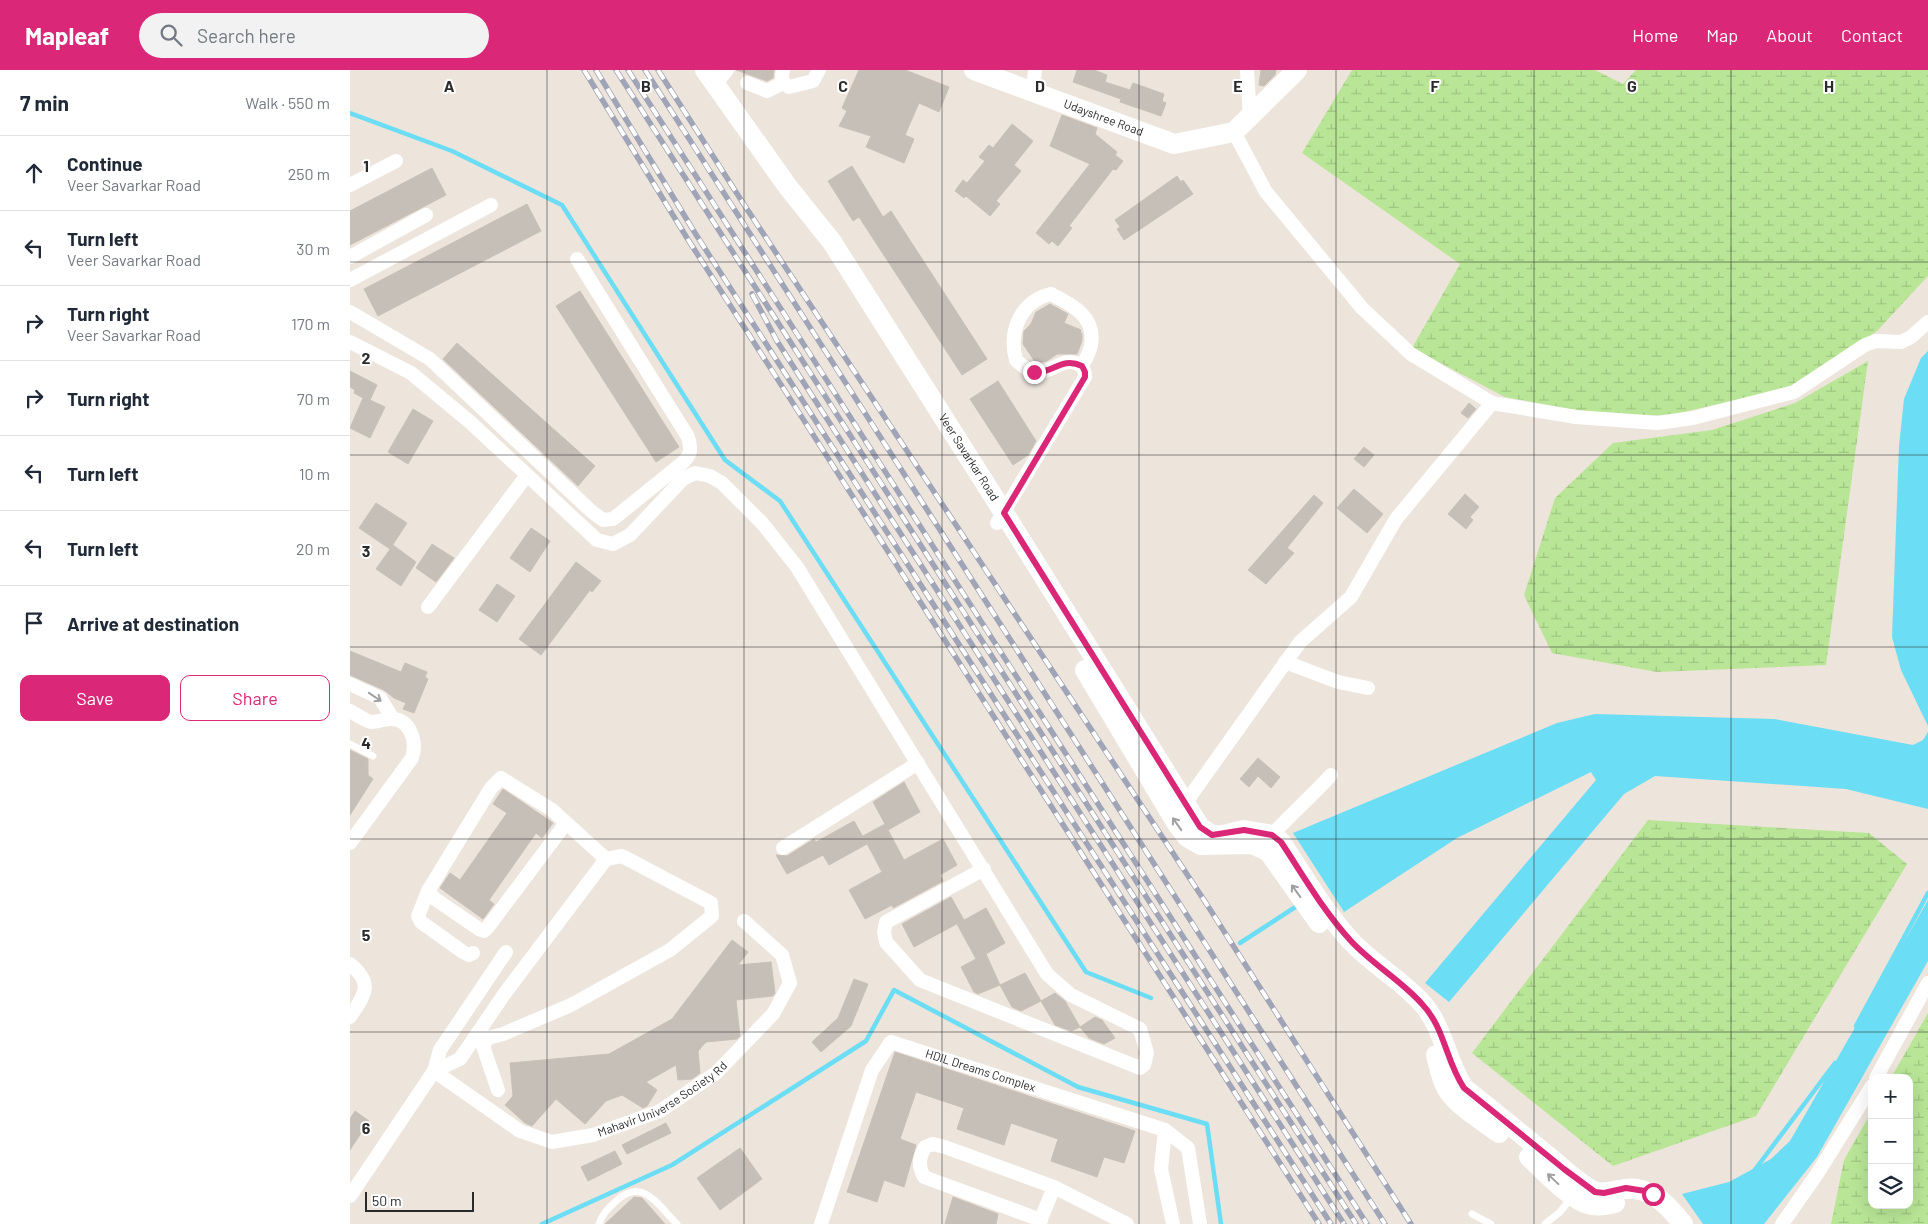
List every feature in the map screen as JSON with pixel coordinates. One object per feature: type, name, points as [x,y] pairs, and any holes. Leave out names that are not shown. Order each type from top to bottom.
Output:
[{"type":"street","points":[[747,83],[767,90],[783,76],[789,87],[813,81],[819,70]]},
{"type":"street","name":"Udayshree Road","points":[[974,70],[1174,144],[1234,132]]},
{"type":"street","points":[[1030,91],[1035,70]]},
{"type":"street","points":[[1247,70],[1250,118]]},
{"type":"street","points":[[1297,70],[1234,132],[1266,192],[1362,308],[1411,354],[1492,403],[1576,417],[1657,422],[1693,418],[1794,392],[1865,345],[1876,341],[1901,342],[1911,337],[1928,322]]},
{"type":"street","name":"Veer Savarkar Road","points":[[716,75],[788,187],[819,246],[1001,518],[1184,805],[1200,827],[1212,835],[1244,830],[1274,843]]},
{"type":"street","points":[[350,185],[396,161]]},
{"type":"street","points":[[350,280],[491,205]]},
{"type":"street","points":[[350,257],[426,215]]},
{"type":"street","points":[[350,312],[430,359],[602,520],[613,519],[689,457],[692,448],[688,437],[577,258]]},
{"type":"street","points":[[1001,518],[1082,385],[1085,377],[1082,366],[1067,362],[1041,372],[1028,369],[1016,360],[1013,339],[1015,327],[1033,301],[1051,294],[1082,313],[1093,332],[1087,360],[1082,366]]},
{"type":"street","points":[[350,342],[411,373],[470,422],[597,540],[614,544],[630,535],[683,479],[695,473],[710,476],[722,483],[763,524],[797,567],[984,869],[1047,974],[1071,996],[1140,1029],[1146,1053],[1144,1065],[1140,1068],[920,980],[886,942],[884,932],[886,922],[984,869]]},
{"type":"street","points":[[1184,805],[1300,642],[1351,597],[1396,519],[1492,403]]},
{"type":"street","points":[[428,607],[527,475]]},
{"type":"street","name":"Veer Savarkar Road","points":[[1001,518],[1177,824],[1187,837],[1201,845],[1274,843]]},
{"type":"street","points":[[1286,662],[1338,682],[1368,688]]},
{"type":"street","points":[[350,704],[354,686],[380,698],[392,719]]},
{"type":"street","points":[[350,711],[370,722],[392,719],[403,722],[411,731],[415,748],[412,758],[350,843]]},
{"type":"street","points":[[783,848],[918,763]]},
{"type":"street","points":[[1331,775],[1294,811],[1274,843],[1328,925],[1357,947],[1422,1003],[1434,1019],[1455,1074],[1464,1088],[1578,1189],[1604,1193],[1626,1188],[1645,1191],[1653,1194],[1666,1214],[1683,1224]]},
{"type":"street","points":[[473,953],[469,955],[462,952],[421,922],[418,916],[428,891],[491,788],[502,778],[552,810],[606,859]]},
{"type":"street","points":[[428,891],[435,899],[479,929],[484,930],[566,823]]},
{"type":"street","points":[[434,1071],[460,1059],[505,993],[606,859],[622,856],[711,903],[712,916],[670,950],[571,1006],[503,1034],[488,1038],[483,1046],[498,1090]]},
{"type":"street","name":"Mahavir Universe Society Rd","points":[[434,1071],[520,1131],[552,1142],[593,1135],[660,1111],[716,1073],[772,1014],[790,983],[782,955],[744,921]]},
{"type":"street","points":[[350,1196],[434,1071],[440,1050],[506,952]]},
{"type":"street","points":[[350,964],[361,974],[366,984],[363,997],[350,1017]]},
{"type":"street","points":[[1878,1074],[1928,983]]},
{"type":"street","name":"HDIL Dreams Complex","points":[[822,1224],[872,1070],[891,1042],[1165,1130]]},
{"type":"street","points":[[1782,1224],[1817,1174],[1868,1092]]},
{"type":"street","points":[[1165,1130],[1161,1169],[1173,1224]]},
{"type":"street","points":[[1165,1130],[1188,1148],[1200,1224]]},
{"type":"street","points":[[1054,1187],[1040,1222],[924,1176],[919,1165],[921,1154],[925,1147],[933,1144],[1054,1187],[1127,1224]]},
{"type":"lane","points":[[350,744],[373,756]]},
{"type":"lane","points":[[1545,1224],[1560,1212],[1578,1189]]},
{"type":"lane","points":[[599,1224],[602,1215],[624,1193],[633,1190],[644,1192],[677,1224]]},
{"type":"lane","points":[[1472,1214],[1491,1224]]},
{"type":"green space","points":[[1352,70],[1595,70],[1623,84],[1636,70],[1928,70],[1928,276],[1877,331],[1791,387],[1667,416],[1581,411],[1505,397],[1412,348],[1460,264],[1302,153]]},
{"type":"green space","points":[[1868,361],[1826,665],[1657,672],[1552,653],[1524,595],[1555,498],[1613,443],[1712,430],[1795,403]]},
{"type":"green space","points":[[1648,820],[1869,833],[1907,864],[1756,1116],[1613,1166],[1472,1053]]},
{"type":"green space","points":[[1928,1013],[1928,1224],[1831,1224],[1844,1160],[1868,1118],[1868,1209],[1913,1209],[1913,1074],[1893,1074]]},
{"type":"water","points":[[1928,351],[1928,726],[1901,670],[1892,637],[1899,446],[1904,399],[1921,358]]},
{"type":"water","points":[[1595,714],[1774,719],[1913,745],[1923,740],[1928,732],[1928,809],[1846,789],[1655,776],[1624,794],[1449,1002],[1425,983],[1596,780],[1591,772],[1457,838],[1344,912],[1293,833],[1557,723]]},
{"type":"water","points":[[1928,900],[1928,961],[1817,1157],[1764,1224],[1703,1224],[1682,1194],[1729,1182],[1771,1159],[1790,1141]]},
{"type":"building","points":[[736,70],[774,70],[773,78],[767,81]]},
{"type":"building","points":[[859,70],[905,70],[949,87],[939,112],[919,103],[905,135],[914,139],[904,163],[866,147],[871,136],[839,126],[847,111],[842,108]]},
{"type":"building","points":[[1077,70],[1094,70],[1107,75],[1105,82],[1130,90],[1133,83],[1164,94],[1162,101],[1166,103],[1161,116],[1120,102],[1121,99],[1073,82]]},
{"type":"building","points":[[1261,70],[1276,70],[1275,75],[1264,86],[1259,85]]},
{"type":"building","points":[[1062,115],[1097,128],[1095,134],[1117,152],[1115,155],[1123,161],[1116,170],[1113,169],[1069,226],[1072,228],[1058,246],[1052,241],[1049,244],[1036,233],[1090,164],[1050,146]]},
{"type":"building","points":[[1012,124],[1033,141],[1014,165],[1021,171],[996,201],[1000,204],[990,216],[966,196],[964,198],[955,191],[963,180],[967,183],[985,161],[979,157],[989,145],[993,148]]},
{"type":"building","points":[[852,166],[883,217],[891,211],[987,359],[962,375],[859,217],[853,221],[828,181]]},
{"type":"building","points":[[432,168],[446,195],[350,245],[350,211]]},
{"type":"building","points":[[1177,176],[1181,182],[1183,180],[1193,194],[1124,240],[1117,229],[1120,227],[1115,220]]},
{"type":"building","points":[[527,204],[541,231],[378,316],[364,289]]},
{"type":"building","points":[[580,291],[679,447],[656,462],[556,306]]},
{"type":"building","points":[[1050,304],[1068,314],[1064,323],[1081,330],[1082,341],[1077,354],[1057,354],[1047,361],[1036,363],[1023,344],[1024,331],[1031,324],[1036,312]]},
{"type":"building","points":[[457,343],[595,466],[578,486],[443,359]]},
{"type":"building","points":[[350,371],[377,385],[370,400],[385,407],[370,438],[350,428],[363,398],[354,393],[355,390],[350,387]]},
{"type":"building","points":[[998,381],[1036,441],[1028,455],[1013,465],[970,399]]},
{"type":"building","points":[[1469,403],[1476,409],[1468,418],[1461,413]]},
{"type":"building","points":[[413,409],[433,421],[408,464],[388,452]]},
{"type":"building","points":[[1364,447],[1374,455],[1364,467],[1354,459]]},
{"type":"building","points":[[1354,489],[1383,514],[1367,533],[1337,508]]},
{"type":"building","points":[[1465,494],[1479,507],[1470,517],[1473,520],[1466,529],[1448,514]]},
{"type":"building","points":[[1314,495],[1323,503],[1287,548],[1294,553],[1266,584],[1248,570]]},
{"type":"building","points":[[376,503],[407,523],[390,549],[359,528]]},
{"type":"building","points":[[531,528],[550,541],[530,572],[510,558]]},
{"type":"building","points":[[432,544],[454,558],[436,582],[416,568]]},
{"type":"building","points":[[393,545],[416,562],[401,586],[376,569]]},
{"type":"building","points":[[576,562],[601,581],[592,592],[590,590],[541,655],[519,639]]},
{"type":"building","points":[[497,584],[515,596],[497,622],[479,610]]},
{"type":"building","points":[[350,651],[401,672],[405,663],[427,672],[425,677],[428,679],[414,713],[403,709],[406,703],[394,698],[384,690],[350,675]]},
{"type":"building","points":[[350,750],[368,759],[368,775],[373,779],[350,815]]},
{"type":"building","points":[[1258,758],[1280,777],[1271,788],[1258,776],[1249,787],[1240,779]]},
{"type":"building","points":[[904,782],[920,812],[888,830],[904,860],[943,839],[957,865],[940,875],[943,881],[893,908],[892,905],[865,919],[849,890],[882,872],[863,836],[885,824],[873,802]]},
{"type":"building","points":[[503,789],[553,823],[542,838],[536,833],[489,900],[494,904],[483,919],[440,888],[450,873],[460,880],[507,813],[493,804]]},
{"type":"building","points":[[854,821],[867,844],[829,865],[823,855],[787,874],[776,855],[787,856],[814,839],[816,842]]},
{"type":"building","points":[[951,897],[964,920],[914,947],[902,924]]},
{"type":"building","points":[[986,908],[1005,943],[986,954],[1000,985],[978,994],[974,992],[961,967],[976,959],[957,924]]},
{"type":"building","points":[[732,940],[748,952],[738,965],[771,962],[775,993],[773,996],[736,1000],[740,1036],[737,1039],[706,1042],[698,1051],[700,1073],[692,1079],[678,1080],[676,1065],[646,1082],[657,1090],[647,1106],[643,1108],[622,1095],[606,1101],[585,1124],[556,1099],[532,1126],[525,1123],[505,1105],[513,1096],[510,1063],[609,1054],[672,1019]]},
{"type":"building","points":[[1025,973],[1041,1001],[1021,1011],[1012,1007],[1000,985]]},
{"type":"building","points":[[854,979],[868,984],[851,1026],[821,1052],[812,1042],[838,1018]]},
{"type":"building","points":[[1055,993],[1065,1001],[1080,1027],[1071,1031],[1055,1025],[1041,1001]]},
{"type":"building","points":[[1095,1017],[1102,1020],[1115,1038],[1104,1044],[1089,1038],[1080,1027]]},
{"type":"building","points":[[895,1052],[1135,1131],[1124,1163],[1104,1157],[1097,1177],[1051,1161],[1058,1139],[1011,1123],[1004,1145],[957,1129],[964,1108],[916,1092],[900,1139],[916,1145],[904,1187],[884,1180],[877,1202],[847,1192]]},
{"type":"building","points":[[355,1111],[369,1121],[350,1150],[350,1119]]},
{"type":"building","points":[[666,1123],[671,1133],[627,1154],[622,1145]]},
{"type":"building","points":[[740,1148],[762,1179],[720,1210],[697,1178]]},
{"type":"building","points":[[615,1151],[622,1164],[588,1181],[581,1167]]},
{"type":"building","points":[[634,1197],[642,1198],[665,1224],[605,1224]]},
{"type":"building","points":[[953,1197],[998,1214],[996,1224],[945,1224]]},
{"type":"waterway","points":[[350,113],[452,151],[562,205],[725,460],[780,501],[1086,972],[1151,998]]},
{"type":"waterway","points":[[1856,1026],[1928,893]]},
{"type":"waterway","points":[[1240,943],[1300,904]]},
{"type":"waterway","points":[[542,1224],[672,1165],[866,1041],[894,990],[1078,1087],[1207,1124],[1221,1224]]},
{"type":"waterway","points":[[1754,1171],[1835,1063]]},
{"type":"railway","points":[[584,70],[687,238],[1319,1224]]},
{"type":"railway","points":[[596,70],[695,233],[1331,1224]]},
{"type":"railway","points":[[616,70],[1356,1224]]},
{"type":"railway","points":[[628,70],[1367,1224]]},
{"type":"railway","points":[[645,70],[1385,1224]]},
{"type":"railway","points":[[658,70],[743,203],[1204,900],[1411,1224]]},
{"type":"railway","points":[[752,294],[777,341],[1344,1224]]},
{"type":"route","points":[[1034,372],[1041,372],[1067,362],[1082,366],[1085,377],[1082,385],[1004,513],[1184,805],[1200,827],[1212,835],[1244,830],[1272,835],[1281,842],[1333,920],[1352,942],[1422,1003],[1434,1019],[1455,1074],[1464,1088],[1595,1192],[1604,1193],[1626,1188],[1653,1194]]}]
